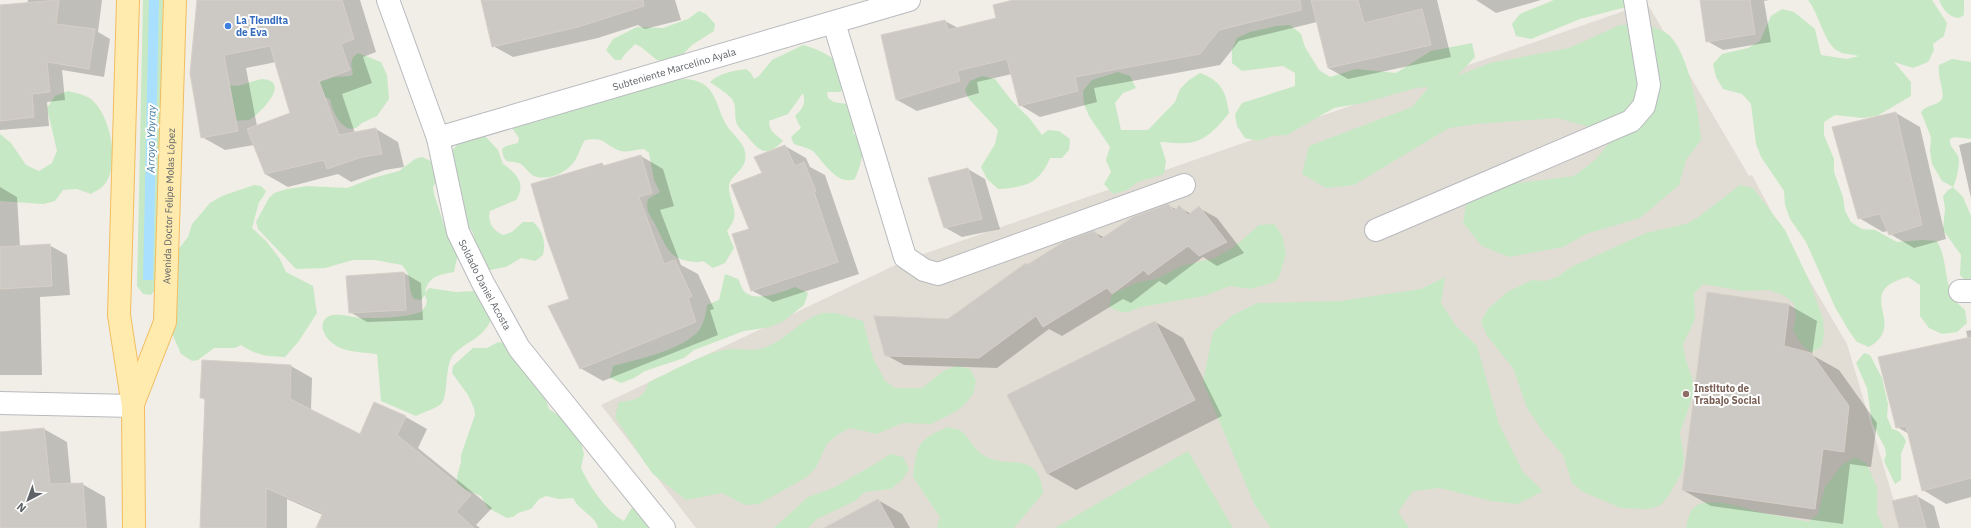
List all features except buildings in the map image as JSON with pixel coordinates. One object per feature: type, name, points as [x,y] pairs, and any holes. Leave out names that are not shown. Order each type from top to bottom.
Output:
[{"type":"main road","name":"Avenida Doctor Felipe Molas López","points":[[128,0],[119,315],[133,406],[134,528]]},
{"type":"main road","name":"Avenida Doctor Felipe Molas López","points":[[133,406],[165,322],[175,0]]},
{"type":"street","name":"Soldado Daniel Acosta","points":[[388,0],[438,138],[458,232],[483,284],[519,348],[664,528]]},
{"type":"street","name":"Subteniente Marcelino Ayala","points":[[438,138],[909,0]]},
{"type":"street","points":[[1376,230],[1631,121],[1644,106],[1649,85],[1635,0]]},
{"type":"street","points":[[834,23],[904,257],[924,270],[938,274],[1184,185]]},
{"type":"street","points":[[0,403],[133,406]]},
{"type":"shaded area","points":[[1647,3],[1749,176],[1752,175],[1795,256],[1847,344],[1902,528],[696,528],[601,405],[906,260]]},
{"type":"green space","points":[[143,0],[163,0],[158,286],[151,295],[143,294],[137,286]]},
{"type":"green space","points":[[1554,0],[1637,0],[1630,6],[1580,19],[1531,39],[1516,36],[1512,24],[1520,14]]},
{"type":"green space","points":[[1808,0],[1932,0],[1947,23],[1944,36],[1933,44],[1934,50],[1928,62],[1913,68],[1894,62],[1911,82],[1911,96],[1877,116],[1863,118],[1835,115],[1824,122],[1824,135],[1834,159],[1834,172],[1843,197],[1845,211],[1851,222],[1862,229],[1875,230],[1897,242],[1923,240],[1937,241],[1944,260],[1952,294],[1965,310],[1967,323],[1957,332],[1942,334],[1929,328],[1920,316],[1920,285],[1908,277],[1893,282],[1885,289],[1881,297],[1884,331],[1878,340],[1869,347],[1857,342],[1835,307],[1806,242],[1790,219],[1785,205],[1784,191],[1761,157],[1756,144],[1751,104],[1742,94],[1723,89],[1716,77],[1713,64],[1722,54],[1748,48],[1760,41],[1771,16],[1782,9],[1794,12],[1815,29],[1821,55],[1847,59],[1859,56],[1843,53],[1833,47],[1825,35]]},
{"type":"green space","points":[[1939,0],[1964,0],[1964,15],[1959,18],[1952,16],[1944,9]]},
{"type":"green space","points":[[699,11],[706,14],[715,24],[714,31],[692,45],[683,54],[664,61],[657,60],[635,44],[621,60],[615,60],[606,50],[613,39],[637,27],[663,28],[688,19]]},
{"type":"green space","points":[[1647,24],[1669,35],[1683,58],[1692,86],[1701,140],[1686,160],[1679,185],[1640,218],[1586,234],[1563,247],[1509,257],[1482,246],[1463,223],[1467,196],[1494,186],[1574,176],[1595,160],[1616,135],[1558,118],[1476,124],[1449,128],[1354,185],[1326,188],[1302,174],[1309,146],[1412,107],[1429,87],[1416,88],[1363,103],[1334,108],[1287,135],[1272,136],[1258,141],[1245,138],[1237,126],[1235,114],[1242,103],[1295,86],[1295,73],[1283,66],[1242,71],[1232,63],[1232,50],[1237,38],[1250,32],[1276,26],[1290,25],[1301,34],[1305,47],[1319,70],[1330,77],[1356,69],[1396,73],[1431,51],[1472,43],[1475,57],[1457,76],[1490,63],[1569,48],[1620,25]]},
{"type":"green space","points":[[803,45],[819,50],[830,56],[841,68],[845,87],[840,92],[827,92],[828,98],[834,102],[846,104],[851,108],[856,120],[853,133],[861,143],[862,154],[855,179],[843,179],[837,176],[814,152],[794,144],[791,137],[801,128],[795,116],[803,106],[803,93],[788,114],[769,121],[770,128],[783,141],[772,150],[764,151],[756,146],[740,129],[735,118],[732,99],[725,92],[710,82],[722,74],[746,69],[751,73],[754,79],[759,76],[772,60]]},
{"type":"green space","points":[[358,53],[381,62],[387,75],[389,99],[377,116],[362,123],[356,128],[349,129],[342,124],[336,116],[330,99],[324,97],[312,85],[334,77],[350,76],[353,74],[351,64],[353,57]]},
{"type":"green space","points":[[1952,59],[1971,62],[1971,139],[1955,137],[1950,139],[1951,146],[1959,159],[1958,172],[1953,187],[1942,181],[1932,164],[1930,151],[1931,137],[1921,112],[1923,109],[1938,103],[1942,99],[1943,93],[1939,74],[1939,65]]},
{"type":"green space","points":[[1118,72],[1130,76],[1136,88],[1123,93],[1115,103],[1121,130],[1148,130],[1175,102],[1180,89],[1189,80],[1200,73],[1218,83],[1224,93],[1229,113],[1216,128],[1199,140],[1183,143],[1160,142],[1166,161],[1164,174],[1138,182],[1127,190],[1113,194],[1104,184],[1111,172],[1106,160],[1110,147],[1089,116],[1084,104],[1083,91],[1092,80]]},
{"type":"green space","points":[[982,76],[995,79],[1042,135],[1048,130],[1059,131],[1070,139],[1069,150],[1062,158],[1050,158],[1041,174],[1030,183],[1016,187],[998,189],[987,179],[981,167],[995,144],[998,130],[969,99],[965,90],[970,81]]},
{"type":"green space","points":[[261,79],[270,81],[274,85],[272,97],[260,111],[249,120],[232,121],[228,85],[238,86]]},
{"type":"green space","points":[[686,79],[699,82],[710,90],[727,126],[740,142],[745,151],[744,164],[729,184],[734,210],[734,219],[727,231],[734,248],[725,263],[713,268],[703,261],[696,262],[681,259],[675,256],[667,248],[648,210],[648,199],[660,192],[654,180],[649,153],[644,149],[621,151],[613,148],[601,140],[585,140],[576,159],[566,170],[555,176],[543,178],[532,175],[521,164],[508,161],[504,158],[502,149],[506,146],[518,143],[519,138],[512,128],[515,122],[547,118],[615,95],[635,92],[659,81]]},
{"type":"green space","points":[[68,91],[91,99],[104,117],[109,129],[113,155],[112,168],[108,179],[100,189],[91,194],[77,189],[63,190],[55,201],[43,204],[0,201],[0,134],[11,143],[26,165],[39,171],[52,163],[57,151],[47,108],[55,96]]},
{"type":"green space","points":[[484,135],[498,150],[503,164],[516,175],[520,184],[519,194],[516,200],[490,211],[490,222],[496,231],[503,235],[512,232],[523,222],[533,222],[543,237],[544,246],[543,255],[535,261],[521,258],[506,267],[484,271],[474,247],[475,240],[472,231],[459,218],[451,152],[460,141]]},
{"type":"green space","points":[[422,157],[433,162],[437,181],[433,187],[434,194],[444,225],[453,235],[458,253],[454,272],[435,277],[426,287],[425,293],[429,288],[456,292],[476,291],[491,319],[485,330],[480,335],[454,354],[451,359],[445,394],[441,404],[416,416],[381,401],[377,354],[351,351],[338,347],[328,339],[322,327],[326,318],[333,315],[359,318],[385,318],[399,317],[421,312],[427,301],[425,295],[421,300],[414,299],[410,290],[408,274],[402,265],[375,260],[353,260],[325,268],[296,269],[258,229],[256,222],[269,198],[274,193],[287,189],[308,186],[347,188],[373,178],[399,171],[415,159]]},
{"type":"green space","points":[[254,185],[261,186],[266,191],[259,202],[252,228],[267,242],[280,259],[286,272],[313,286],[317,313],[299,341],[285,357],[262,355],[241,345],[235,348],[214,348],[198,360],[192,361],[181,354],[171,331],[178,292],[175,272],[176,252],[188,237],[192,224],[210,203],[222,196]]},
{"type":"green space","points":[[1740,185],[1753,188],[1785,230],[1808,278],[1823,319],[1824,333],[1822,346],[1811,353],[1800,342],[1793,330],[1796,317],[1794,303],[1783,295],[1769,290],[1743,291],[1703,284],[1694,293],[1695,319],[1683,344],[1685,357],[1693,381],[1693,395],[1680,433],[1684,459],[1682,472],[1669,495],[1661,505],[1648,509],[1621,508],[1583,492],[1572,483],[1563,455],[1544,433],[1527,408],[1513,368],[1487,336],[1481,322],[1488,309],[1507,292],[1532,280],[1546,281],[1559,276],[1571,267],[1646,233],[1686,224],[1697,218]]},
{"type":"green space","points":[[1953,187],[1963,197],[1971,216],[1971,286],[1960,275],[1961,255],[1943,230],[1945,209],[1943,196]]},
{"type":"green space","points":[[1274,224],[1282,235],[1286,254],[1277,280],[1251,289],[1230,286],[1204,296],[1141,307],[1128,312],[1121,312],[1109,307],[1112,294],[1136,283],[1156,279],[1182,266],[1215,258],[1234,247],[1259,225]]},
{"type":"green space","points":[[725,274],[738,279],[743,290],[754,296],[768,296],[795,287],[808,293],[804,305],[782,322],[770,327],[744,331],[694,350],[684,358],[645,371],[634,378],[621,383],[610,378],[613,366],[660,353],[684,342],[693,336],[703,324],[707,305],[719,300]]},
{"type":"green space","points":[[1445,277],[1441,303],[1456,326],[1477,346],[1499,424],[1523,472],[1543,491],[1518,504],[1491,501],[1440,488],[1413,491],[1398,512],[1409,528],[1271,528],[1254,504],[1203,382],[1213,332],[1233,315],[1257,303],[1340,301],[1421,289]]},
{"type":"green space","points":[[823,313],[836,313],[863,321],[873,358],[885,381],[895,388],[922,388],[945,370],[957,366],[970,369],[976,381],[973,394],[965,404],[955,412],[931,424],[903,423],[877,434],[850,428],[837,435],[827,444],[816,467],[807,477],[759,504],[745,505],[722,493],[686,500],[653,474],[615,417],[619,402],[638,398],[644,392],[649,382],[704,356],[723,350],[755,350],[766,347],[781,339],[801,324]]},
{"type":"green space","points":[[498,342],[505,343],[542,388],[549,409],[561,417],[581,442],[584,454],[581,468],[593,490],[605,505],[624,521],[634,504],[662,528],[598,528],[591,516],[575,502],[573,498],[559,499],[546,496],[539,499],[531,509],[507,518],[488,508],[481,496],[461,488],[457,483],[457,476],[461,462],[461,455],[475,415],[474,408],[468,395],[452,373],[453,366],[473,348],[487,348]]},
{"type":"green space","points":[[1864,353],[1870,355],[1882,378],[1888,404],[1887,417],[1892,429],[1900,433],[1906,441],[1901,454],[1901,480],[1895,484],[1884,461],[1886,455],[1885,448],[1872,423],[1867,388],[1856,363]]},
{"type":"green space","points":[[948,427],[962,432],[983,455],[1002,461],[1028,465],[1035,470],[1040,479],[1043,493],[1014,528],[937,528],[939,519],[941,519],[913,477],[920,445],[930,436]]},
{"type":"green space","points":[[1188,451],[1233,528],[1055,528]]},
{"type":"green space","points":[[890,454],[903,457],[909,469],[902,480],[891,489],[865,492],[855,501],[817,519],[808,528],[774,528],[808,497],[833,488]]},
{"type":"green space","points":[[1855,457],[1866,463],[1877,487],[1877,514],[1884,528],[1687,528],[1689,516],[1694,508],[1702,503],[1713,502],[1724,503],[1808,522],[1818,514],[1825,487],[1842,465]]},
{"type":"water","name":"Arroyo Ybyray","points":[[149,0],[159,0],[153,280],[143,280]]},
{"type":"place","name":"La Tiendita de Eva","points":[[228,26]]},
{"type":"place","name":"Instituto de Trabajo Social","points":[[1686,394]]}]
